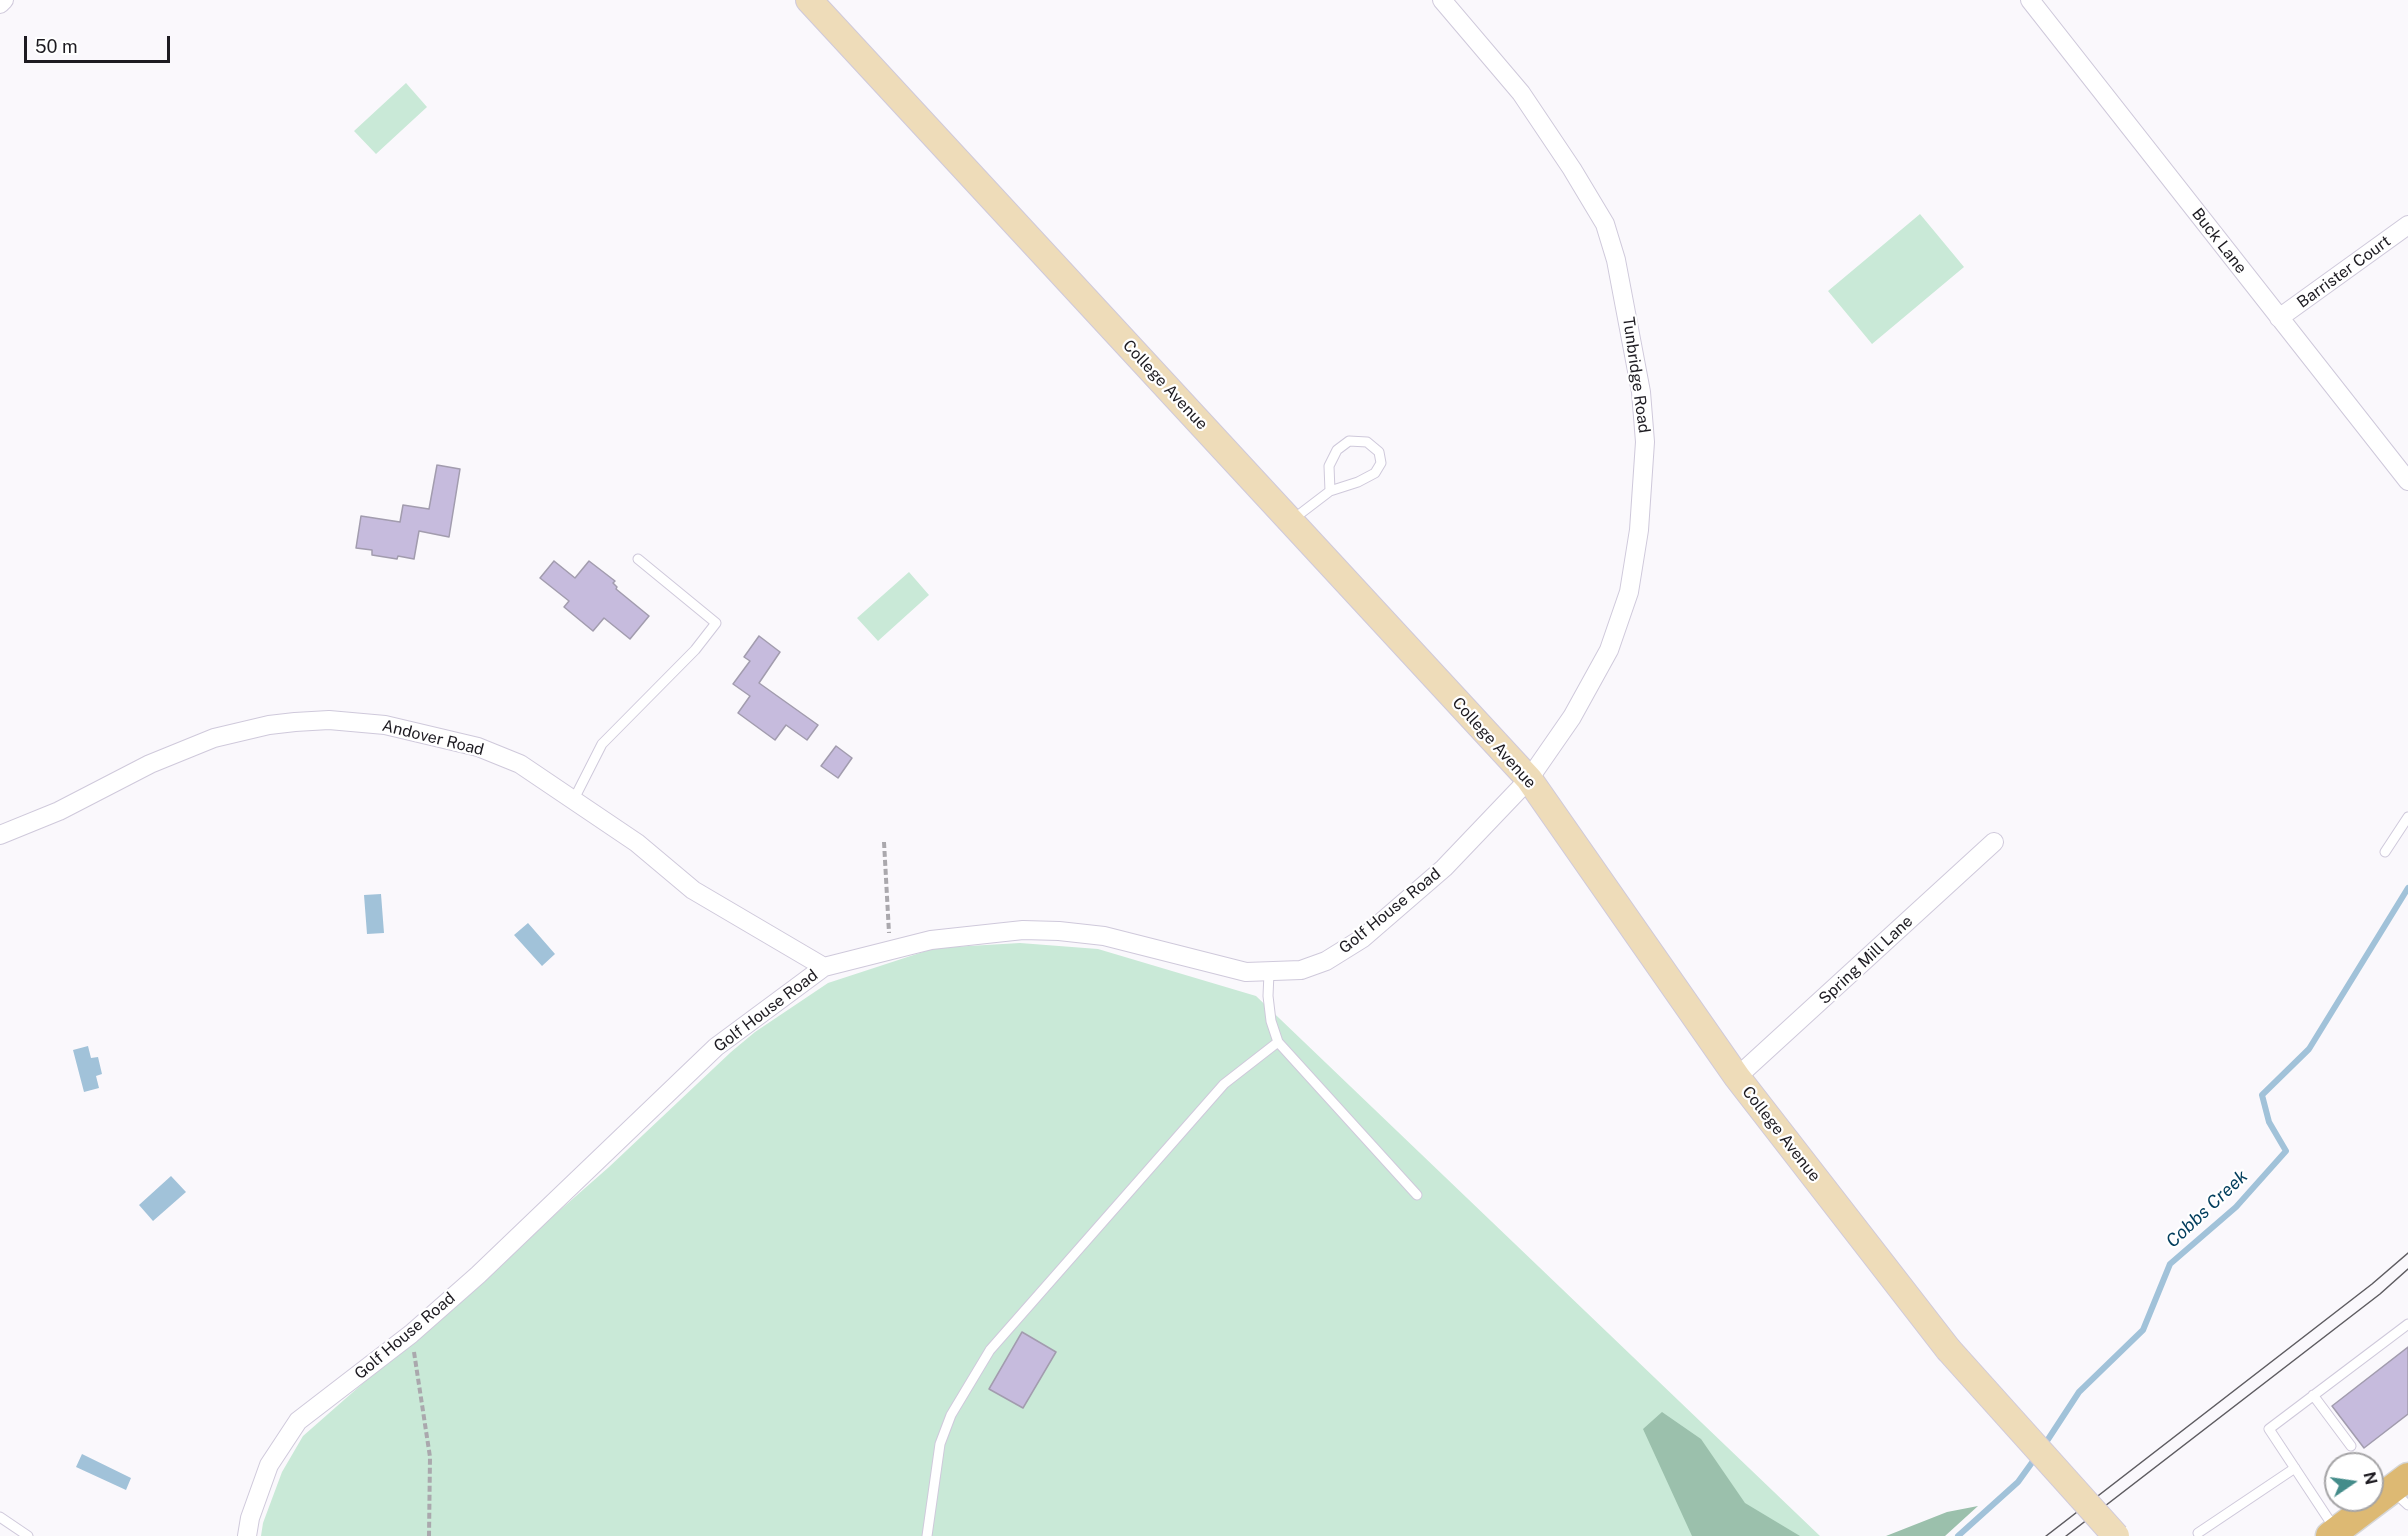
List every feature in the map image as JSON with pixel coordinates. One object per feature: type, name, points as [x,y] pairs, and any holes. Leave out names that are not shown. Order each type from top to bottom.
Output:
[{"type":"main road","name":"College Avenue","points":[[809,0],[1529,779],[1737,1077],[1948,1349],[2116,1536]]},
{"type":"main road","points":[[2333,1534],[2402,1491]]},
{"type":"street","points":[[0,4],[4,0]]},
{"type":"street","name":"Tunbridge Road","points":[[1442,0],[1521,93],[1572,169],[1605,224],[1617,260],[1641,392],[1645,442],[1639,530],[1629,592],[1609,650],[1572,717],[1529,779]]},
{"type":"street","name":"Buck Lane","points":[[2030,0],[2408,481]]},
{"type":"street","name":"Barrister Court","points":[[2279,318],[2408,225]]},
{"type":"street","name":"Andover Road","points":[[0,835],[59,811],[185,748],[242,730],[294,722],[329,720],[376,724],[446,738],[478,747],[520,764],[637,843],[693,890],[824,967]]},
{"type":"street","name":"Golf House Road","points":[[247,1536],[250,1518],[269,1466],[298,1421],[406,1337],[478,1275],[716,1047],[824,967],[931,940],[1023,930],[1104,936],[1246,972],[1269,973],[1301,970],[1326,961],[1363,938],[1444,868],[1529,779]]},
{"type":"street","name":"Spring Mill Lane","points":[[1737,1077],[1994,842]]},
{"type":"lane","points":[[1290,521],[1330,491],[1358,482],[1375,473],[1381,463],[1379,452],[1367,442],[1349,441],[1337,450],[1329,466],[1330,491]]},
{"type":"lane","points":[[574,799],[602,744],[694,651],[716,623],[638,559]]},
{"type":"lane","points":[[2385,852],[2408,817]]},
{"type":"lane","points":[[1269,973],[1268,996],[1271,1021],[1278,1042],[1417,1196]]},
{"type":"lane","points":[[927,1536],[940,1444],[951,1415],[990,1350],[1224,1084],[1278,1042]]},
{"type":"lane","points":[[2333,1534],[2295,1468],[2269,1429],[2408,1324]]},
{"type":"lane","points":[[2313,1395],[2351,1446]]},
{"type":"lane","points":[[2198,1533],[2295,1468]]},
{"type":"lane","points":[[0,1517],[28,1536]]},
{"type":"path","points":[[884,842],[890,949]]},
{"type":"path","points":[[406,1337],[413,1344],[430,1457],[429,1536]]},
{"type":"green space","points":[[406,83],[427,107],[376,154],[354,131]]},
{"type":"green space","points":[[1920,214],[1964,267],[1872,344],[1828,291]]},
{"type":"green space","points":[[909,572],[929,595],[878,641],[857,618]]},
{"type":"green space","points":[[1020,943],[1098,949],[1256,996],[1820,1536],[261,1536],[263,1523],[282,1472],[303,1436],[609,1167],[755,1032],[828,983],[935,948]]},
{"type":"green space","points":[[1662,1412],[1701,1439],[1745,1503],[1800,1536],[1692,1536],[1643,1429]]},
{"type":"green space","points":[[1978,1506],[1945,1536],[1886,1536],[1947,1512]]},
{"type":"water","points":[[381,894],[384,933],[367,934],[364,895]]},
{"type":"water","points":[[528,923],[555,954],[542,966],[514,935]]},
{"type":"water","points":[[88,1046],[91,1058],[98,1057],[102,1074],[96,1076],[99,1088],[84,1092],[73,1050]]},
{"type":"water","points":[[171,1176],[186,1192],[153,1221],[139,1205]]},
{"type":"water","points":[[82,1454],[131,1478],[126,1490],[76,1467]]},
{"type":"building","points":[[437,465],[460,469],[449,537],[419,531],[414,559],[372,555],[372,550],[356,548],[361,516],[400,522],[403,505],[429,509]]},
{"type":"building","points":[[554,561],[575,578],[589,561],[615,581],[613,583],[616,589],[649,616],[630,639],[604,618],[593,631],[564,607],[569,601],[540,578]]},
{"type":"building","points":[[759,636],[780,652],[759,683],[818,725],[807,740],[786,725],[775,740],[738,713],[750,696],[733,684],[750,661],[744,657]]},
{"type":"building","points":[[836,746],[852,758],[838,778],[821,766]]},
{"type":"building","points":[[1022,1332],[1056,1352],[1023,1408],[989,1389]]},
{"type":"building","points":[[2408,1347],[2408,1414],[2364,1448],[2332,1406]]},
{"type":"waterway","name":"Cobbs Creek","points":[[2043,1447],[2079,1392],[2143,1330],[2170,1264],[2236,1207],[2286,1151],[2269,1122],[2262,1095],[2309,1049],[2408,888]]},
{"type":"waterway","name":"Cobbs Creek","points":[[1958,1536],[2018,1482],[2036,1457]]},
{"type":"tram line","points":[[2046,1536],[2372,1284],[2408,1253]]},
{"type":"tram line","points":[[2066,1536],[2380,1294],[2408,1269]]}]
